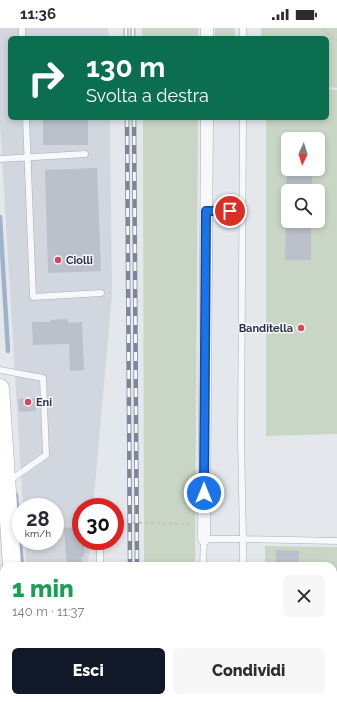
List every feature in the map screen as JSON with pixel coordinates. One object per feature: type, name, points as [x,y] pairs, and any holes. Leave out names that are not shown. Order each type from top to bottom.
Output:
[{"type":"main road","points":[[0,388],[12,562]]},
{"type":"street","points":[[204,538],[207,120]]},
{"type":"lane","points":[[26,120],[34,297],[102,293]]},
{"type":"lane","points":[[243,120],[241,439],[243,562]]},
{"type":"lane","points":[[0,159],[85,154]]},
{"type":"lane","points":[[206,211],[242,211]]},
{"type":"lane","points":[[0,370],[43,378],[46,455],[6,482]]},
{"type":"lane","points":[[204,562],[204,538],[337,541]]},
{"type":"lane","points":[[100,550],[100,562]]},
{"type":"path","points":[[323,28],[332,38],[337,40]]},
{"type":"path","points":[[124,522],[204,525]]},
{"type":"shaded area","points":[[0,28],[108,28],[109,36],[8,36],[8,120],[110,120],[112,294],[94,498],[72,498],[72,550],[89,550],[88,562],[26,562],[25,550],[64,550],[64,498],[22,498],[0,124]]},
{"type":"green space","points":[[142,28],[198,28],[198,36],[142,36]]},
{"type":"green space","points":[[215,28],[234,28],[234,36],[215,36]]},
{"type":"green space","points":[[261,28],[337,28],[337,88],[329,87],[329,36],[261,36]]},
{"type":"green space","name":"Banditella","points":[[329,89],[337,90],[337,434],[266,436],[266,120],[329,120]]},
{"type":"green space","points":[[143,120],[198,120],[195,562],[144,562]]},
{"type":"green space","points":[[265,546],[337,547],[337,562],[265,562]]},
{"type":"building","points":[[43,120],[88,120],[88,145],[43,145]]},
{"type":"building","points":[[97,168],[101,271],[48,273],[45,170]]},
{"type":"building","points":[[287,176],[312,176],[312,184],[286,184]]},
{"type":"building","points":[[286,228],[311,228],[311,260],[285,260]]},
{"type":"building","points":[[68,319],[68,323],[82,322],[84,370],[70,371],[69,344],[33,345],[32,322],[50,322],[50,320]]},
{"type":"building","points":[[35,398],[36,411],[19,412],[18,399]]},
{"type":"building","points":[[64,528],[72,528],[72,550],[84,550],[84,557],[81,557],[82,562],[67,562]]},
{"type":"building","points":[[276,550],[299,551],[299,562],[276,562]]},
{"type":"waterway","points":[[0,217],[8,351]]},
{"type":"waterway","points":[[16,495],[22,562]]},
{"type":"railway","points":[[126,28],[126,36]]},
{"type":"railway","points":[[133,28],[133,36]]},
{"type":"railway","points":[[127,120],[130,562]]},
{"type":"railway","points":[[134,120],[137,562]]},
{"type":"place","name":"Ciolli","points":[[58,260]]},
{"type":"place","name":"Banditella","points":[[301,328]]},
{"type":"place","name":"Eni","points":[[28,402]]},
{"type":"route","points":[[204,493],[206,211],[230,211]]}]
